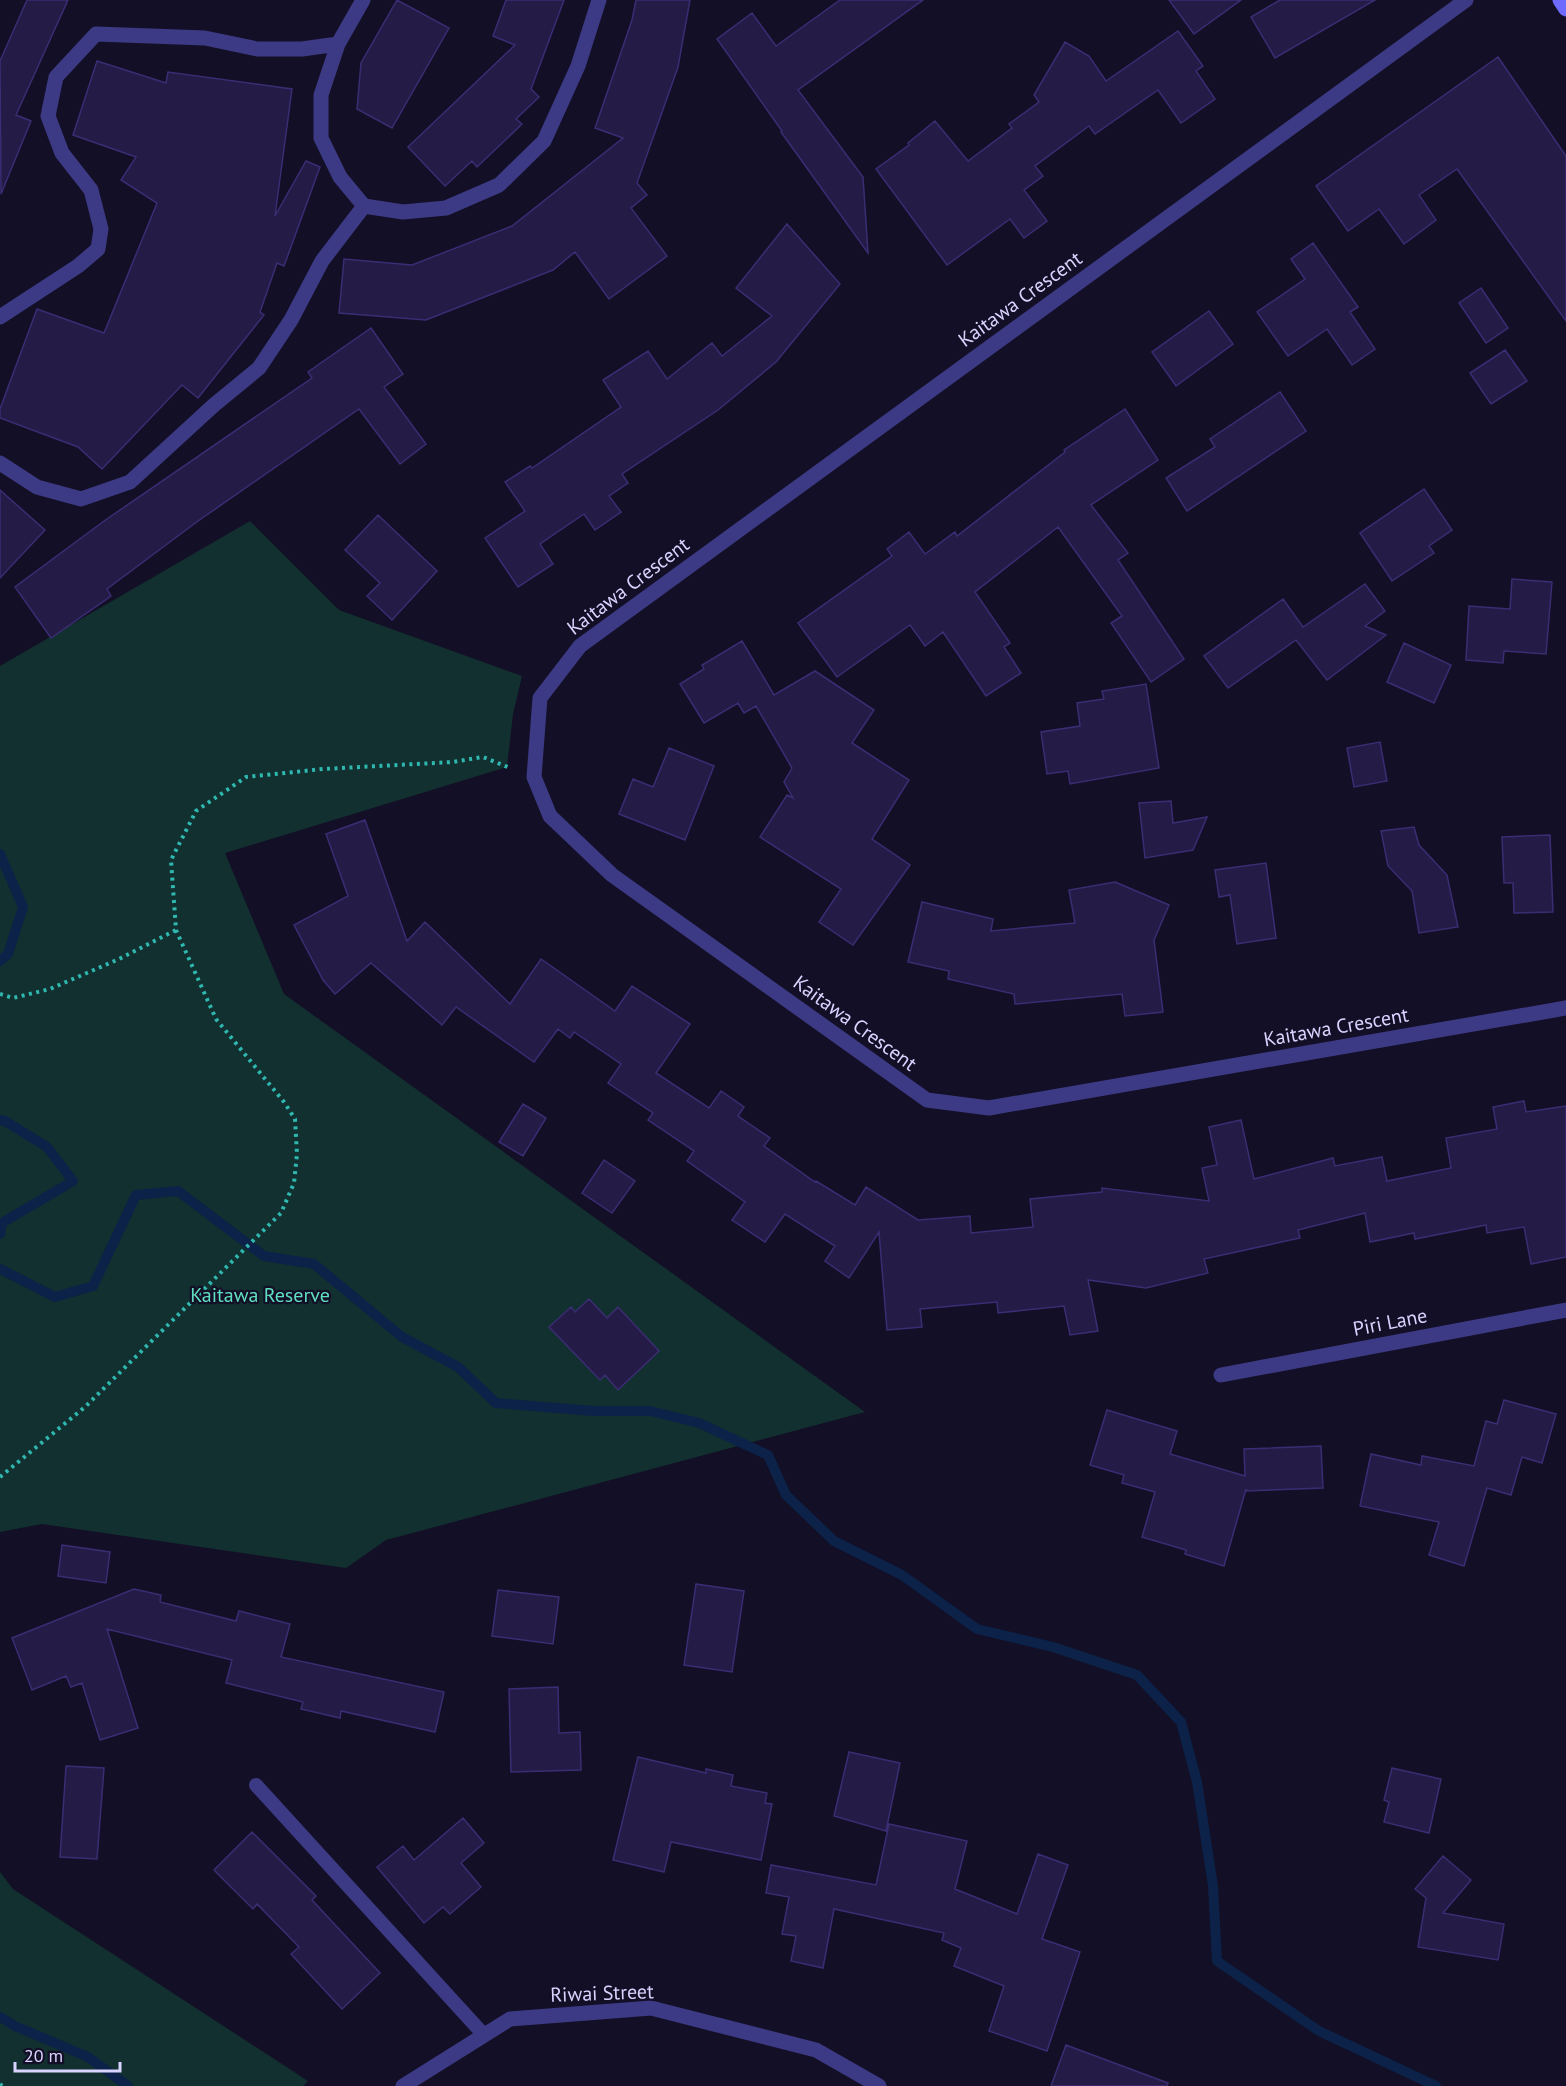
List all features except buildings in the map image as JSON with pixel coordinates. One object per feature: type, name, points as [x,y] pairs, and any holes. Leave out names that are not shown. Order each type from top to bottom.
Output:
[{"type":"street","points":[[363,0],[338,44],[321,95],[321,138],[340,177],[364,206],[403,212],[447,208],[499,185],[544,141],[578,66],[599,0]]},
{"type":"street","name":"Kaitawa Crescent","points":[[1466,0],[580,646],[540,698],[534,777],[550,816],[612,875],[927,1100],[988,1108],[1566,1008]]},
{"type":"street","points":[[1560,0],[1566,9]]},
{"type":"street","points":[[0,317],[78,266],[98,249],[101,228],[91,190],[62,153],[48,116],[56,77],[96,34],[205,38],[257,49],[302,49],[338,44]]},
{"type":"street","points":[[0,463],[37,487],[81,499],[130,482],[214,405],[259,368],[291,320],[322,261],[364,206]]},
{"type":"street","name":"Piri Lane","points":[[1221,1376],[1566,1310]]},
{"type":"street","name":"Riwai Street","points":[[403,2086],[510,2019],[651,2008],[816,2050],[879,2086]]},
{"type":"lane","points":[[256,1785],[484,2035]]},
{"type":"path","points":[[0,1477],[85,1407],[281,1213],[294,1183],[297,1154],[295,1119],[285,1102],[216,1019],[176,930],[171,861],[196,811],[246,777],[323,769],[453,762],[483,758],[534,777]]},
{"type":"path","points":[[0,994],[14,998],[50,989],[176,930]]},
{"type":"green space","name":"Kaitawa Reserve","points":[[250,521],[339,610],[522,676],[513,714],[507,767],[225,853],[284,994],[865,1412],[386,1540],[346,1568],[42,1524],[0,1532],[0,666]]},
{"type":"green space","points":[[0,1872],[13,1889],[308,2081],[303,2086],[0,2086]]},
{"type":"waterway","points":[[0,854],[23,907],[8,954],[0,961]]},
{"type":"waterway","points":[[0,1120],[47,1147],[73,1181],[2,1223],[0,1234]]},
{"type":"waterway","points":[[0,1269],[55,1297],[93,1286],[136,1195],[178,1191],[264,1256],[314,1264],[402,1337],[458,1367],[496,1403],[594,1411],[650,1411],[699,1423],[768,1455],[786,1495],[834,1541],[902,1575],[977,1629],[1053,1647],[1137,1675],[1181,1722],[1197,1782],[1213,1886],[1217,1961],[1319,2031],[1436,2086]]},
{"type":"waterway","points":[[0,2017],[15,2026],[88,2057],[128,2086]]}]
